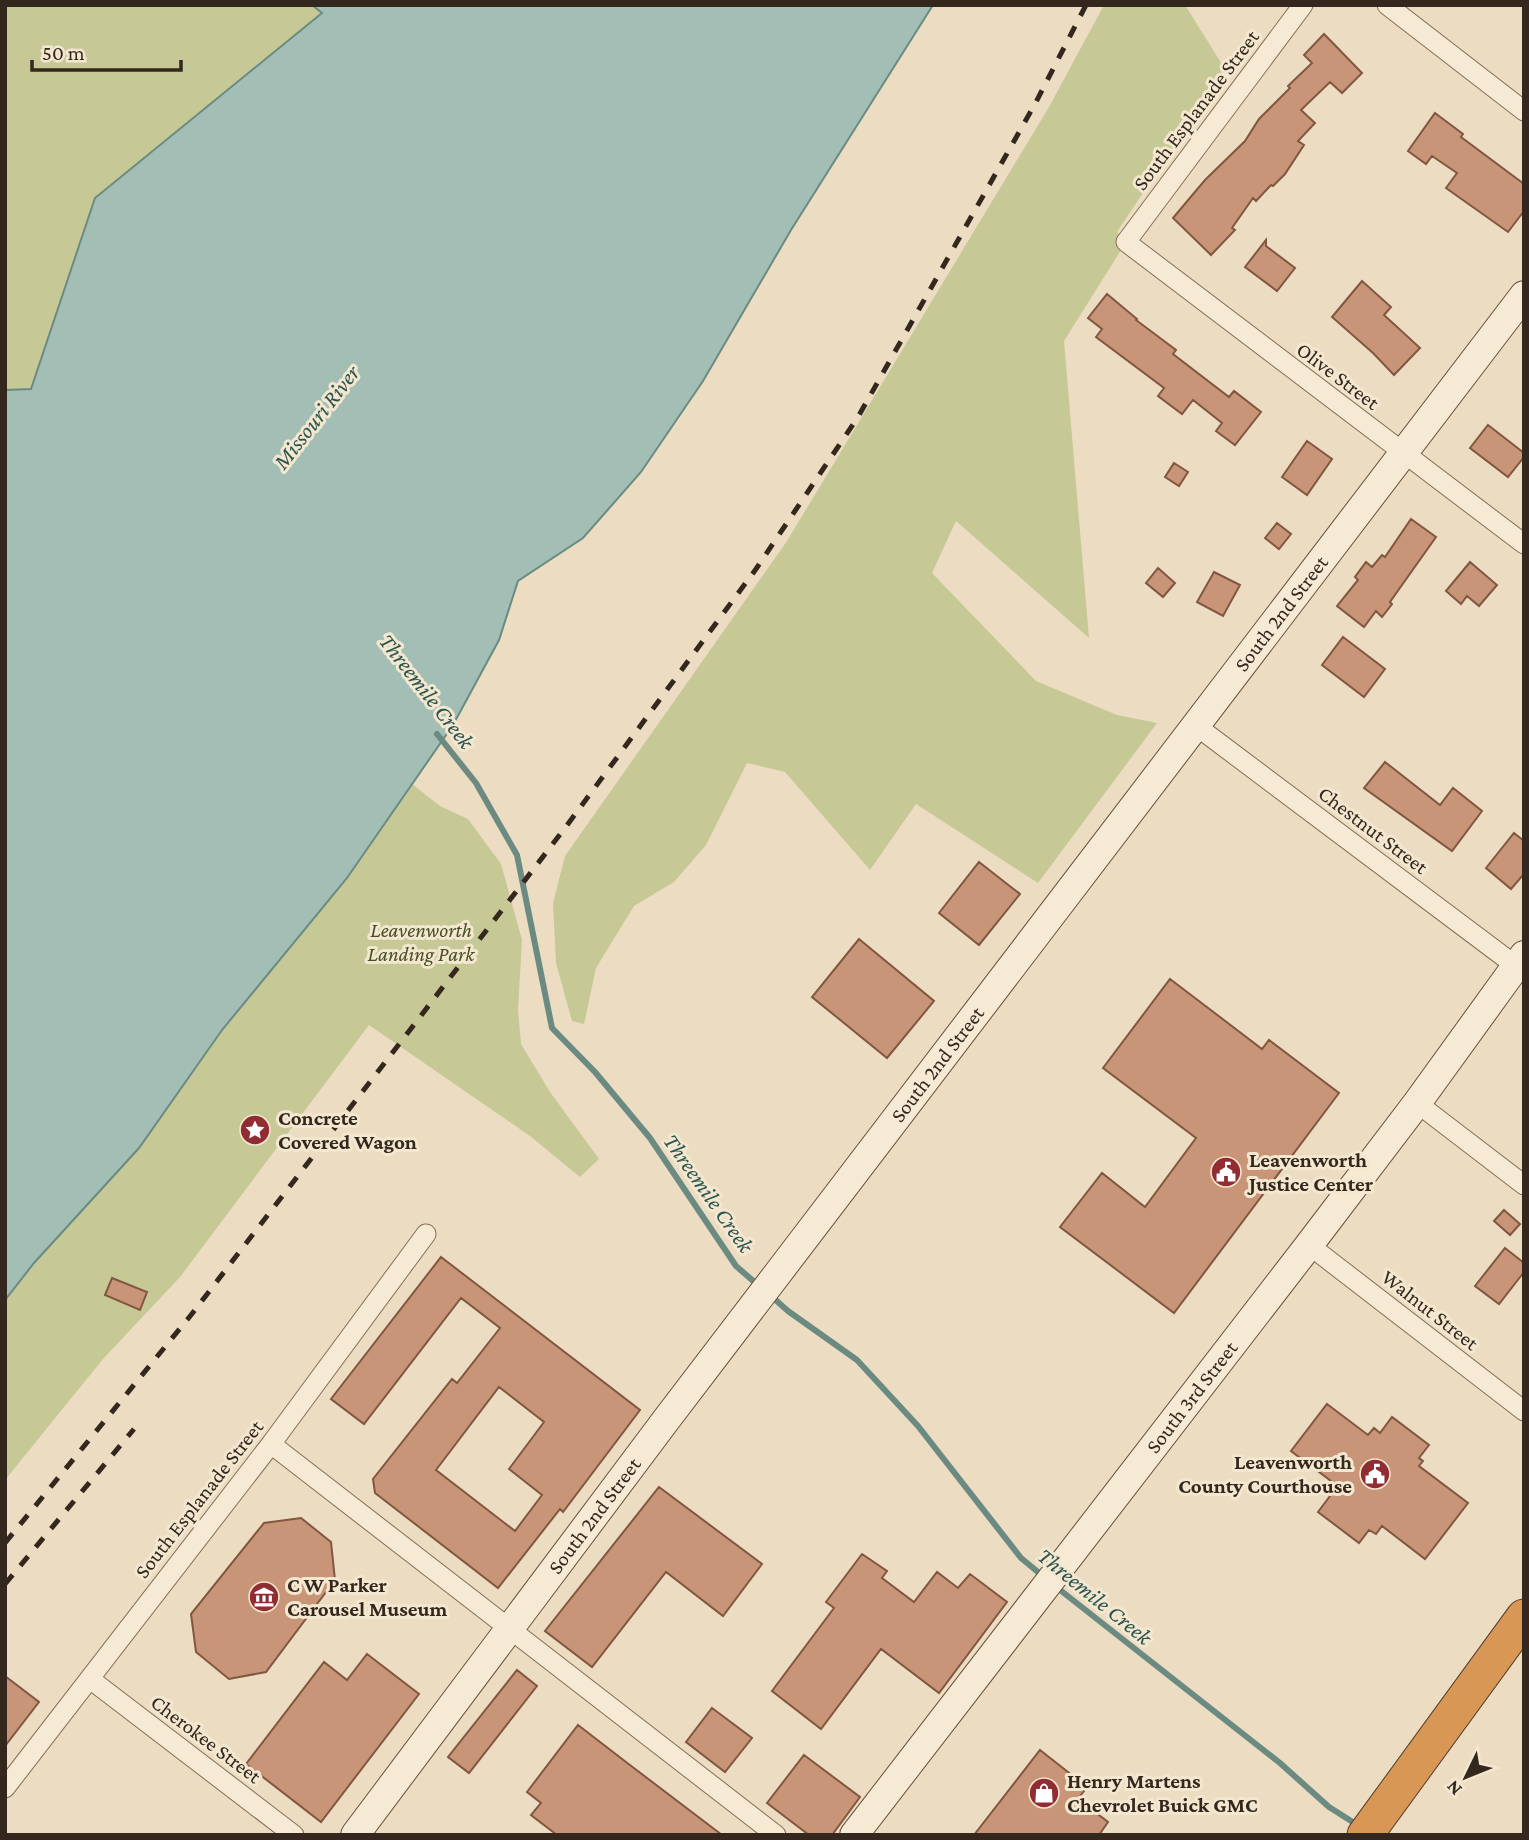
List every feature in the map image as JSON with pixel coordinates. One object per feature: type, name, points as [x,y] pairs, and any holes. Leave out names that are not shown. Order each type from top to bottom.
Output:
[{"type":"highway","points":[[1365,1835],[1524,1617]]},
{"type":"street","name":"South Esplanade Street","points":[[1126,242],[1303,5]]},
{"type":"street","points":[[1387,5],[1524,111]]},
{"type":"street","name":"Olive Street","points":[[1126,242],[1524,544]]},
{"type":"street","name":"South 2nd Street","points":[[355,1835],[666,1420],[1524,295]]},
{"type":"street","name":"Chestnut Street","points":[[1195,724],[1521,964]]},
{"type":"street","name":"South 3rd Street","points":[[854,1835],[1309,1245],[1521,964]]},
{"type":"street","points":[[1417,1103],[1524,1185]]},
{"type":"street","name":"South Esplanade Street","points":[[5,1788],[271,1444],[426,1234]]},
{"type":"street","name":"Walnut Street","points":[[1309,1245],[1524,1410]]},
{"type":"street","points":[[271,1444],[776,1835]]},
{"type":"street","name":"Cherokee Street","points":[[90,1679],[294,1835]]},
{"type":"green space","points":[[5,5],[311,5],[323,12],[95,198],[31,389],[5,390]]},
{"type":"green space","points":[[1104,5],[1185,5],[1225,69],[1117,232],[1126,242],[1064,341],[1089,638],[956,521],[932,573],[1036,681],[1117,715],[1157,723],[1038,883],[916,804],[870,870],[785,772],[747,763],[706,845],[674,882],[634,906],[596,968],[584,1024],[572,1021],[556,963],[553,903],[565,856],[787,541],[1049,107]]},
{"type":"green space","name":"Leavenworth Landing Park","points":[[412,784],[440,806],[468,819],[501,864],[522,940],[518,1010],[521,1044],[550,1092],[599,1159],[580,1177],[530,1136],[369,1025],[180,1277],[103,1359],[5,1480],[5,1300],[34,1263],[139,1148],[222,1030],[347,878]]},
{"type":"water","name":"Missouri River","points":[[312,5],[933,5],[791,230],[703,381],[641,472],[583,538],[518,581],[499,640],[453,725],[347,878],[222,1030],[139,1148],[34,1263],[5,1300],[5,390],[31,389],[95,198],[322,13]]},
{"type":"building","points":[[1324,34],[1362,73],[1342,93],[1330,82],[1301,110],[1315,123],[1298,141],[1304,145],[1285,174],[1256,201],[1253,198],[1232,228],[1235,230],[1211,255],[1173,218],[1205,180],[1245,141],[1259,119],[1290,88],[1288,86],[1312,63],[1304,55]]},
{"type":"building","points":[[1435,113],[1463,134],[1461,137],[1524,184],[1524,211],[1508,232],[1446,188],[1457,173],[1432,156],[1426,164],[1408,151]]},
{"type":"building","points":[[1266,240],[1266,246],[1295,268],[1277,291],[1245,267]]},
{"type":"building","points":[[1362,281],[1391,307],[1384,315],[1420,348],[1394,375],[1332,317]]},
{"type":"building","points":[[1107,294],[1176,350],[1173,354],[1229,397],[1234,391],[1261,412],[1235,445],[1216,431],[1222,423],[1193,400],[1182,414],[1158,396],[1164,388],[1096,337],[1102,329],[1088,318]]},
{"type":"building","points":[[1488,425],[1524,453],[1524,457],[1508,477],[1470,448]]},
{"type":"building","points":[[1307,441],[1332,459],[1307,495],[1282,477]]},
{"type":"building","points":[[1174,463],[1188,472],[1179,486],[1165,477]]},
{"type":"building","points":[[1411,519],[1436,537],[1382,617],[1376,611],[1364,627],[1337,606],[1358,580],[1355,577],[1366,562],[1372,567],[1382,555],[1385,557]]},
{"type":"building","points":[[1277,523],[1291,534],[1279,549],[1265,538]]},
{"type":"building","points":[[1470,562],[1497,585],[1479,606],[1467,596],[1461,604],[1446,591]]},
{"type":"building","points":[[1158,568],[1175,583],[1163,597],[1146,583]]},
{"type":"building","points":[[1214,572],[1240,585],[1223,616],[1197,602]]},
{"type":"building","points":[[1343,637],[1385,669],[1364,697],[1322,665]]},
{"type":"building","points":[[1385,762],[1440,805],[1453,788],[1482,811],[1452,851],[1364,788]]},
{"type":"building","points":[[1514,833],[1524,841],[1524,874],[1511,889],[1486,868]]},
{"type":"building","points":[[979,862],[1020,894],[979,945],[939,913]]},
{"type":"building","points":[[859,939],[934,1001],[887,1058],[812,997]]},
{"type":"building","name":"Leavenworth Justice Center","points":[[1170,979],[1262,1049],[1269,1040],[1339,1093],[1174,1313],[1060,1227],[1102,1173],[1145,1207],[1196,1138],[1103,1068]]},
{"type":"building","points":[[1504,1210],[1520,1224],[1510,1235],[1494,1221]]},
{"type":"building","points":[[1505,1248],[1524,1263],[1524,1272],[1499,1304],[1475,1286]]},
{"type":"building","points":[[441,1257],[640,1410],[563,1512],[560,1509],[498,1588],[375,1493],[373,1479],[452,1379],[457,1383],[500,1328],[461,1298],[364,1424],[331,1399]],"holes":[[[499,1387],[544,1422],[509,1469],[542,1495],[515,1531],[436,1470]]]},
{"type":"building","points":[[112,1278],[147,1292],[140,1310],[105,1295]]},
{"type":"building","name":"Leavenworth County Courthouse","points":[[1327,1404],[1368,1435],[1374,1428],[1380,1433],[1392,1417],[1429,1445],[1419,1458],[1423,1461],[1419,1466],[1468,1503],[1425,1559],[1382,1526],[1376,1534],[1369,1530],[1359,1543],[1318,1512],[1330,1496],[1324,1491],[1331,1481],[1291,1451]]},
{"type":"building","points":[[659,1487],[762,1564],[723,1616],[666,1572],[592,1667],[545,1631]]},
{"type":"building","name":"C W Parker Carousel Museum","points":[[301,1518],[331,1542],[335,1580],[266,1672],[229,1679],[196,1652],[191,1614],[264,1523]]},
{"type":"building","points":[[862,1554],[887,1571],[882,1578],[914,1602],[937,1572],[958,1588],[970,1574],[1007,1602],[939,1693],[881,1649],[821,1729],[772,1691],[834,1608],[826,1602]]},
{"type":"building","points":[[367,1654],[419,1694],[321,1822],[246,1764],[324,1662],[347,1680]]},
{"type":"building","points":[[517,1670],[537,1686],[469,1773],[448,1757]]},
{"type":"building","points":[[5,1676],[39,1702],[5,1746]]},
{"type":"building","points":[[712,1708],[752,1738],[725,1772],[686,1742]]},
{"type":"building","points":[[578,1725],[722,1835],[557,1835],[531,1815],[541,1803],[527,1792]]},
{"type":"building","name":"Henry Martens Chevrolet Buick GMC","points":[[1040,1750],[1087,1787],[1078,1799],[1108,1822],[1099,1835],[974,1835]]},
{"type":"building","points":[[804,1755],[860,1797],[832,1835],[809,1835],[767,1803]]},
{"type":"waterway","name":"Threemile Creek","points":[[437,734],[476,783],[517,855],[552,1028],[595,1072],[650,1138],[736,1266],[759,1286]]},
{"type":"waterway","name":"Threemile Creek","points":[[770,1295],[857,1360],[918,1426],[1021,1558],[1044,1577]]},
{"type":"waterway","name":"Threemile Creek","points":[[1055,1586],[1280,1763],[1329,1807],[1359,1826]]},
{"type":"railway","points":[[5,1543],[191,1315],[565,828],[756,569],[858,417],[1035,104],[1086,5]]},
{"type":"railway","points":[[5,1584],[134,1429]]},
{"type":"place","name":"Concrete Covered Wagon","points":[[255,1130]]},
{"type":"place","name":"Leavenworth Justice Center","points":[[1226,1172]]},
{"type":"place","name":"Leavenworth County Courthouse","points":[[1375,1474]]},
{"type":"place","name":"C W Parker Carousel Museum","points":[[264,1597]]},
{"type":"place","name":"Henry Martens Chevrolet Buick GMC","points":[[1044,1793]]}]
